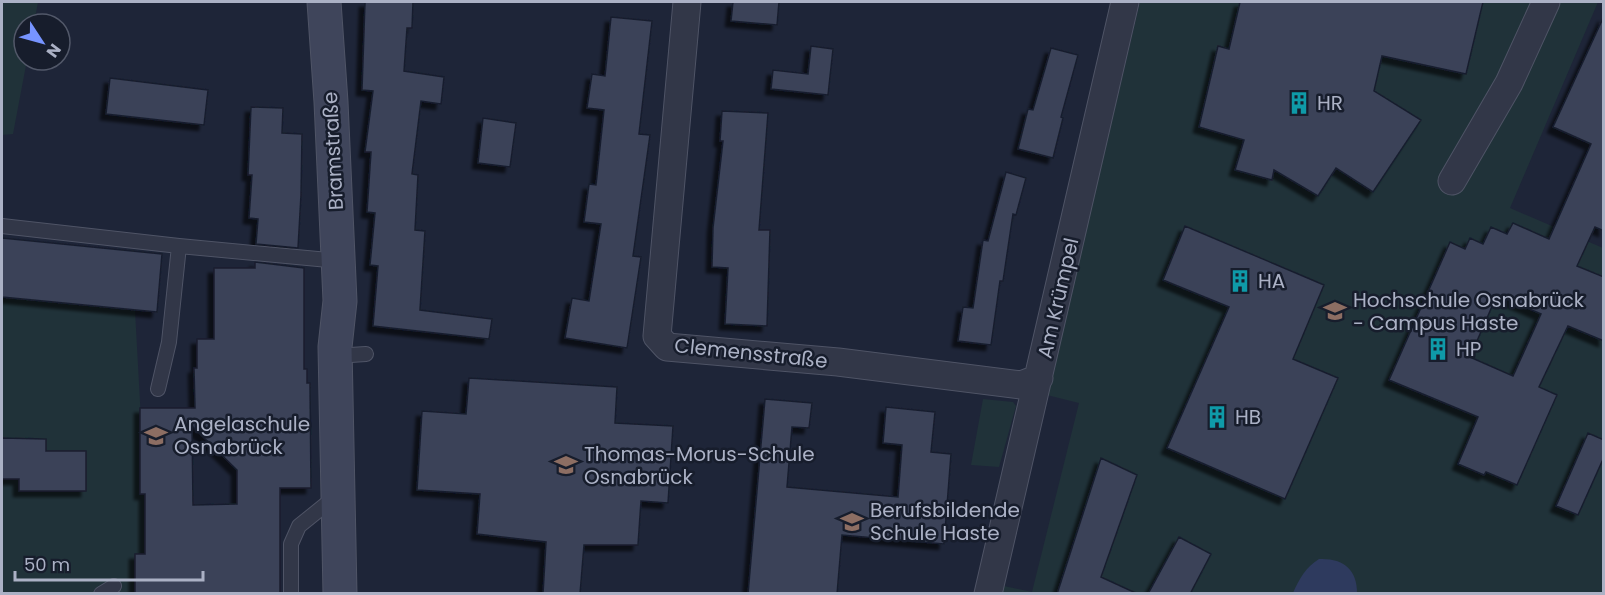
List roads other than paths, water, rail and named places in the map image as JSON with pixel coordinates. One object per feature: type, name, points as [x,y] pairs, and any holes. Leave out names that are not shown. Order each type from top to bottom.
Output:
[{"type":"street","name":"Bramstraße","points":[[324,2],[340,301],[351,355],[360,594]]},
{"type":"street","name":"Clemensstraße","points":[[687,2],[657,336],[667,347],[838,362],[1021,385],[1039,378]]},
{"type":"street","name":"Am Krümpel","points":[[988,594],[1125,2]]},
{"type":"street","points":[[1452,181],[1509,83],[1546,2]]},
{"type":"street","name":"Bramstraße","points":[[340,594],[338,494],[351,355]]},
{"type":"lane","points":[[2,226],[339,261]]},
{"type":"lane","points":[[158,389],[169,342],[179,246]]},
{"type":"lane","points":[[291,594],[291,544],[299,526],[338,494]]},
{"type":"lane","points":[[101,594],[114,586]]},
{"type":"water","points":[[1319,559],[1342,563],[1347,567],[1354,577],[1357,593],[1293,593],[1303,574]]},
{"type":"place","name":"HR","points":[[1299,103]]},
{"type":"place","name":"HA","points":[[1240,281]]},
{"type":"place","name":"Hochschule Osnabrück - Campus Haste","points":[[1335,311]]},
{"type":"place","name":"HP","points":[[1438,349]]},
{"type":"place","name":"HB","points":[[1217,417]]},
{"type":"place","name":"Angelaschule Osnabrück","points":[[156,436]]},
{"type":"place","name":"Thomas-Morus-Schule Osnabrück","points":[[566,465]]},
{"type":"place","name":"Berufsbildende Schule Haste","points":[[852,522]]}]
